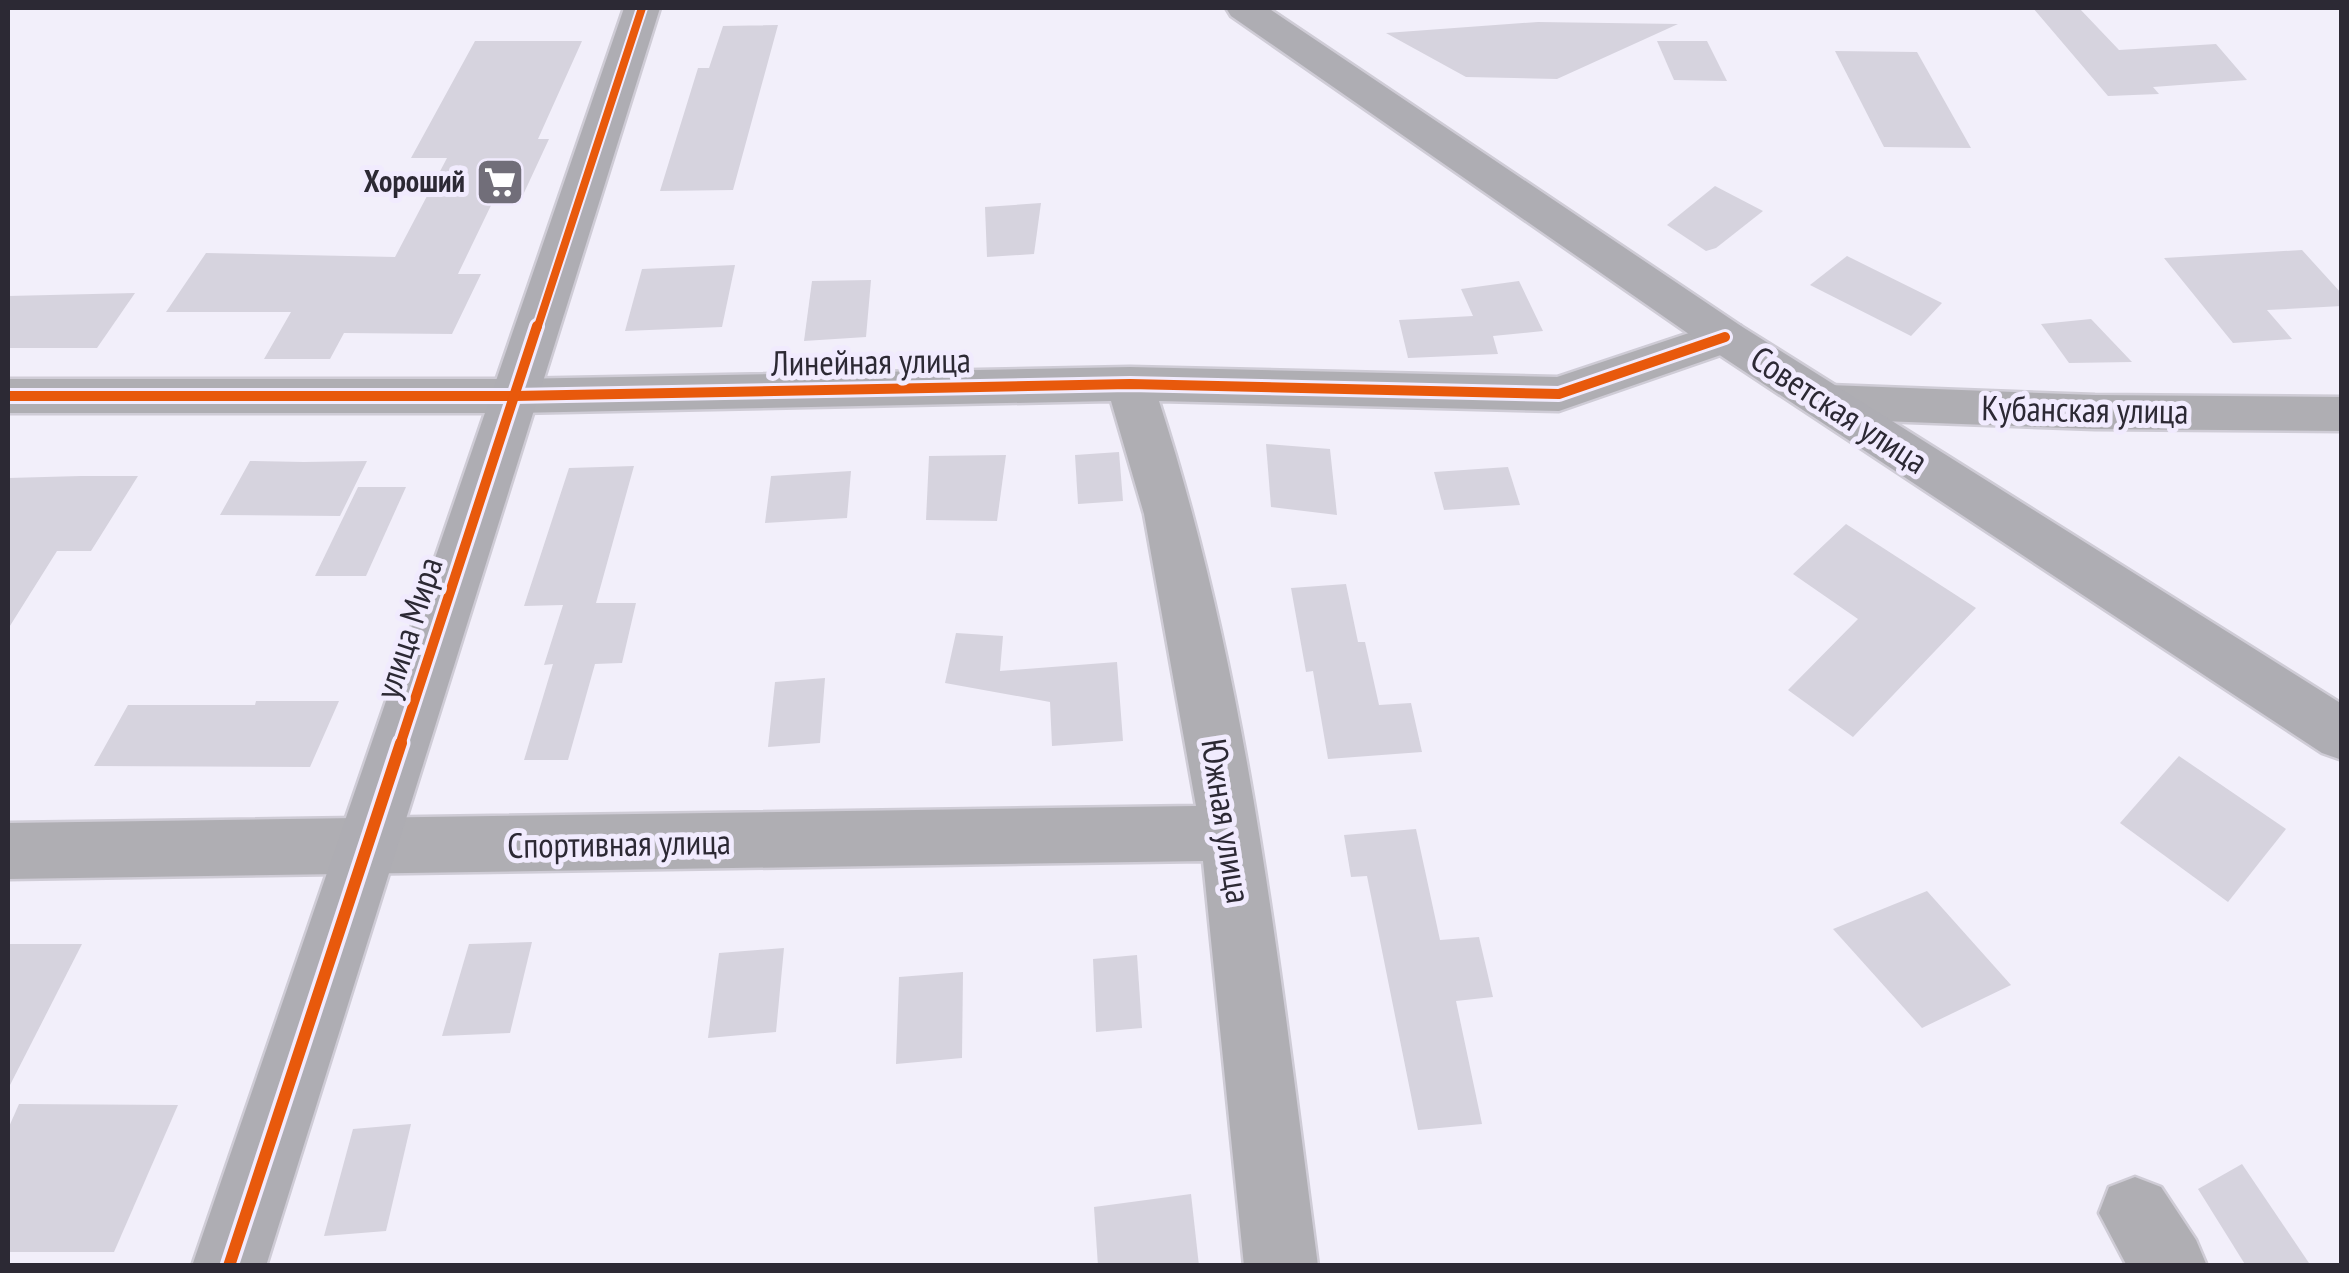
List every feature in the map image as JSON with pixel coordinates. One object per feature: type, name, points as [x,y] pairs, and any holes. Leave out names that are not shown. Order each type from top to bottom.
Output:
[{"type":"street","name":"улица Мира","points":[[229,1266],[642,8]]},
{"type":"street","name":"Советская улица","points":[[1244,8],[1725,336],[2342,734]]},
{"type":"street","name":"Линейная улица","points":[[8,396],[514,396],[1130,384],[1559,394],[1725,336]]},
{"type":"street","name":"Южная улица","points":[[1130,384],[1170,514],[1231,833],[1281,1266]]},
{"type":"street","name":"Кубанская улица","points":[[1829,402],[2095,412],[2342,414]]},
{"type":"street","name":"Спортивная улица","points":[[8,852],[1231,833]]},
{"type":"building","points":[[2033,8],[2079,8],[2119,50],[2216,44],[2247,80],[2153,87],[2159,94],[2108,96]]},
{"type":"building","points":[[1538,22],[1678,24],[1557,79],[1466,77],[1386,33]]},
{"type":"building","points":[[778,25],[733,190],[660,191],[698,68],[709,68],[723,26]]},
{"type":"building","points":[[475,41],[582,41],[538,139],[549,139],[523,195],[496,195],[458,274],[481,274],[452,334],[344,333],[330,359],[264,359],[291,312],[166,312],[206,253],[395,257],[447,158],[411,158]]},
{"type":"building","points":[[1657,41],[1707,41],[1727,81],[1674,80]]},
{"type":"building","points":[[1835,51],[1917,52],[1971,148],[1884,147]]},
{"type":"building","points":[[1715,186],[1763,211],[1716,248],[1706,251],[1667,225]]},
{"type":"building","points":[[1041,203],[1034,254],[987,257],[985,207]]},
{"type":"building","points":[[2302,250],[2342,294],[2342,306],[2267,310],[2292,339],[2233,343],[2164,258]]},
{"type":"building","points":[[1847,256],[1942,303],[1911,336],[1810,285]]},
{"type":"building","points":[[735,265],[722,327],[625,331],[642,269]]},
{"type":"building","points":[[871,280],[866,337],[804,341],[812,281]]},
{"type":"building","points":[[1519,281],[1543,331],[1493,336],[1498,354],[1408,358],[1399,320],[1473,316],[1461,289]]},
{"type":"building","points":[[135,293],[97,348],[8,348],[8,296]]},
{"type":"building","points":[[2091,319],[2132,362],[2069,363],[2041,324]]},
{"type":"building","points":[[1266,444],[1330,449],[1337,515],[1271,507]]},
{"type":"building","points":[[1119,452],[1123,501],[1078,504],[1075,455]]},
{"type":"building","points":[[1006,455],[997,521],[926,520],[929,456]]},
{"type":"building","points":[[250,461],[367,461],[340,516],[220,515]]},
{"type":"building","points":[[634,466],[596,603],[636,603],[622,663],[595,664],[568,760],[524,760],[553,664],[544,665],[563,605],[524,606],[569,468]]},
{"type":"building","points":[[1508,467],[1520,505],[1444,510],[1434,472]]},
{"type":"building","points":[[851,471],[847,518],[765,523],[771,476]]},
{"type":"building","points":[[138,476],[91,551],[57,551],[8,629],[8,478]]},
{"type":"building","points":[[358,487],[406,487],[366,576],[315,576]]},
{"type":"building","points":[[1846,524],[1976,608],[1853,737],[1788,690],[1858,619],[1793,574]]},
{"type":"building","points":[[1346,584],[1358,642],[1365,642],[1379,705],[1411,703],[1422,752],[1328,759],[1313,671],[1306,672],[1291,588]]},
{"type":"building","points":[[956,633],[1003,636],[1000,671],[1117,662],[1123,741],[1052,746],[1050,702],[945,683]]},
{"type":"building","points":[[825,678],[820,743],[768,747],[775,682]]},
{"type":"building","points":[[256,701],[339,701],[310,767],[94,766],[128,705],[255,705]]},
{"type":"building","points":[[2179,756],[2286,829],[2228,902],[2120,823]]},
{"type":"building","points":[[1416,829],[1440,940],[1479,937],[1493,997],[1456,1001],[1482,1124],[1418,1130],[1367,876],[1351,877],[1344,835]]},
{"type":"building","points":[[1927,891],[2011,985],[1922,1028],[1833,929]]},
{"type":"building","points":[[532,942],[510,1033],[442,1036],[469,944]]},
{"type":"building","points":[[8,944],[82,944],[8,1089]]},
{"type":"building","points":[[784,948],[776,1032],[708,1038],[719,953]]},
{"type":"building","points":[[1137,955],[1142,1028],[1096,1032],[1093,959]]},
{"type":"building","points":[[963,972],[962,1058],[896,1064],[899,977]]},
{"type":"building","points":[[19,1104],[178,1105],[114,1252],[8,1252],[8,1129]]},
{"type":"building","points":[[411,1124],[386,1231],[324,1236],[353,1129]]},
{"type":"building","points":[[2242,1164],[2311,1266],[2246,1266],[2198,1189]]},
{"type":"building","points":[[1191,1194],[1199,1266],[1098,1266],[1094,1207]]},
{"type":"cycle path","points":[[229,1266],[642,8]]},
{"type":"cycle path","points":[[8,396],[514,396],[1130,384],[1559,394],[1725,337]]},
{"type":"place","name":"Хороший","points":[[500,182]]}]
